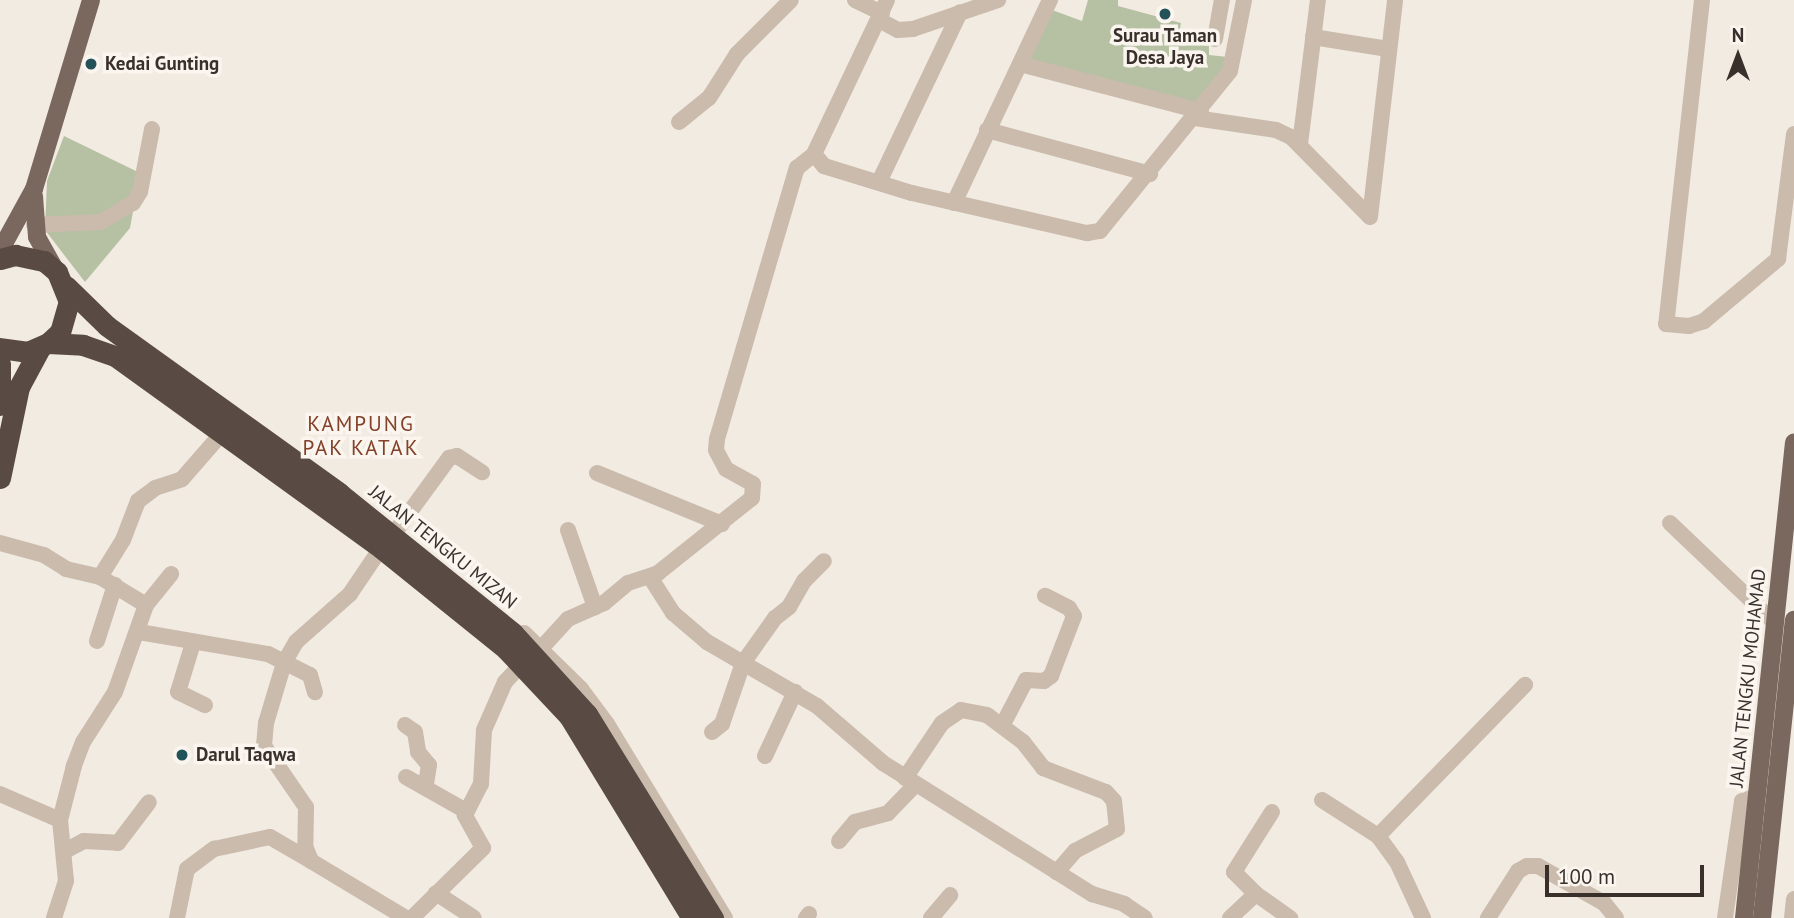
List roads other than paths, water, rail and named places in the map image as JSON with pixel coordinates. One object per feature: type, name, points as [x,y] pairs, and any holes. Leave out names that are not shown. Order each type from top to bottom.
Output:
[{"type":"highway","points":[[0,259],[30,256],[60,278],[67,317],[44,346],[19,387],[0,478]]},
{"type":"highway","name":"JALAN TENGKU MIZAN","points":[[60,278],[93,313],[339,493],[533,656],[587,714],[713,918]]},
{"type":"highway","name":"JALAN TENGKU MIZAN","points":[[0,348],[16,352],[44,346],[83,345],[115,356],[533,656],[692,918]]},
{"type":"highway","points":[[0,363],[0,405]]},
{"type":"main road","points":[[0,251],[34,189],[90,0]]},
{"type":"main road","points":[[34,189],[34,225],[60,278]]},
{"type":"main road","name":"JALAN TENGKU MOHAMAD","points":[[1744,918],[1794,443]]},
{"type":"main road","name":"JALAN TENGKU MOHAMAD","points":[[1762,918],[1794,620]]},
{"type":"street","points":[[679,122],[709,97],[737,54],[790,0]]},
{"type":"street","points":[[855,0],[883,11],[898,30],[998,0]]},
{"type":"street","points":[[954,203],[1050,0]]},
{"type":"street","points":[[1215,39],[1222,0]]},
{"type":"street","points":[[814,154],[824,166],[954,203],[1094,232],[1106,228],[1233,66],[1244,0]]},
{"type":"street","points":[[1300,144],[1318,0]]},
{"type":"street","points":[[1020,64],[1198,114],[1276,130],[1300,144],[1370,217],[1395,0]]},
{"type":"street","points":[[1702,0],[1666,324],[1689,326],[1704,321],[1777,259],[1794,134]]},
{"type":"street","points":[[412,918],[483,848],[466,819],[466,811],[481,784],[484,730],[505,682],[568,619],[595,607],[628,583],[650,576],[722,524],[752,498],[755,489],[721,462],[717,439],[797,167],[814,154],[883,11]]},
{"type":"street","points":[[879,182],[960,12]]},
{"type":"street","points":[[1314,37],[1388,49]]},
{"type":"street","points":[[34,225],[101,222],[133,203],[140,192],[152,129]]},
{"type":"street","points":[[988,130],[1150,174]]},
{"type":"street","points":[[93,313],[127,328],[398,528],[533,656],[580,689],[634,762],[725,918]]},
{"type":"street","points":[[97,640],[108,581],[138,501],[155,488],[182,479],[223,432]]},
{"type":"street","points":[[398,528],[449,458],[457,456],[482,472]]},
{"type":"street","points":[[597,473],[722,524]]},
{"type":"street","points":[[1671,523],[1775,624]]},
{"type":"street","points":[[568,530],[595,607]]},
{"type":"street","points":[[0,543],[44,555],[66,569],[108,581],[146,605]]},
{"type":"street","points":[[311,862],[305,846],[306,807],[264,746],[266,723],[284,663],[302,635],[350,594],[381,548]]},
{"type":"street","points":[[712,732],[722,724],[743,663],[775,618],[789,607],[804,581],[824,561]]},
{"type":"street","points":[[54,918],[66,881],[60,820],[83,742],[115,692],[139,632],[146,605],[171,574]]},
{"type":"street","points":[[650,576],[679,619],[743,663],[795,692],[910,782],[1057,872],[1145,918]]},
{"type":"street","points":[[1002,726],[1026,680],[1044,681],[1051,676],[1074,615],[1069,608],[1045,596]]},
{"type":"street","points":[[139,632],[193,643],[255,651],[310,675],[315,692]]},
{"type":"street","points":[[193,643],[178,692],[205,705]]},
{"type":"street","points":[[1378,836],[1525,685]]},
{"type":"street","points":[[765,756],[795,692]]},
{"type":"street","points":[[839,841],[855,822],[888,813],[910,782],[937,727],[961,710],[974,709],[1023,741],[1043,768],[1106,792],[1114,801],[1117,830],[1074,850],[1057,872]]},
{"type":"street","points":[[405,725],[415,732],[418,752],[429,765],[426,785]]},
{"type":"street","points":[[406,777],[426,785],[466,811]]},
{"type":"street","points":[[0,794],[60,820]]},
{"type":"street","points":[[1725,918],[1742,801],[1757,796]]},
{"type":"street","points":[[1322,800],[1378,836],[1397,862],[1423,918]]},
{"type":"street","points":[[65,851],[84,841],[118,843],[149,802]]},
{"type":"street","points":[[1272,812],[1234,872],[1256,894],[1290,918]]},
{"type":"street","points":[[177,918],[187,869],[214,849],[270,837],[406,918]]},
{"type":"street","points":[[1488,918],[1518,871],[1527,866],[1538,866],[1604,903],[1616,918]]},
{"type":"street","points":[[436,893],[474,918]]},
{"type":"street","points":[[1230,918],[1256,894]]},
{"type":"street","points":[[931,918],[950,895]]},
{"type":"street","points":[[1792,918],[1794,900]]},
{"type":"place","name":"Surau Taman Desa Jaya","points":[[1165,14]]},
{"type":"place","name":"Kedai Gunting","points":[[91,64]]},
{"type":"place","name":"Darul Taqwa","points":[[182,755]]},
{"type":"district","name":"KAMPUNG PAK KATAK","points":[[361,436]]}]
